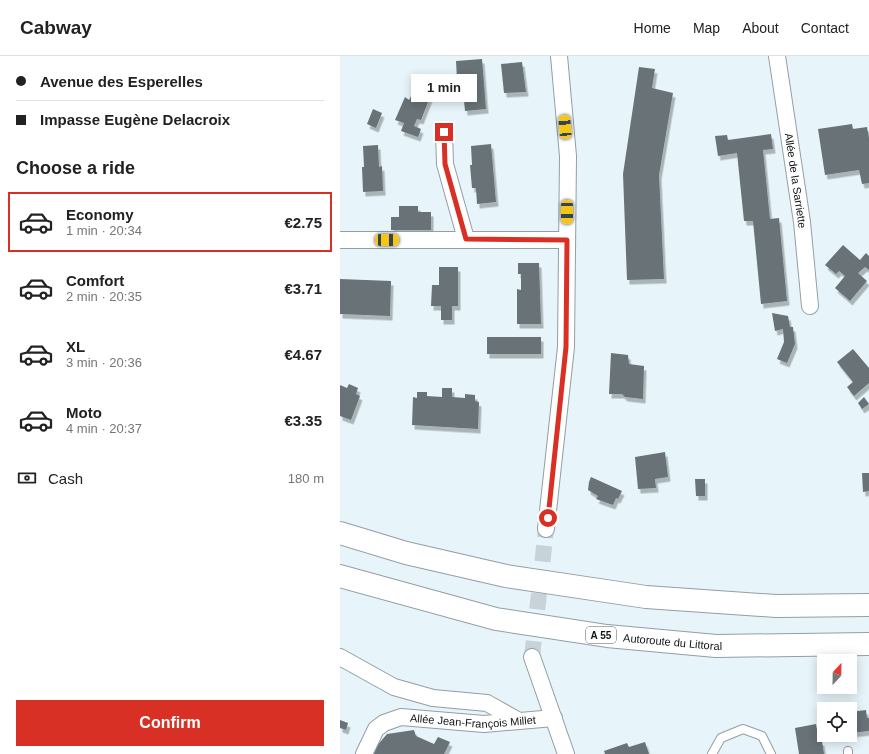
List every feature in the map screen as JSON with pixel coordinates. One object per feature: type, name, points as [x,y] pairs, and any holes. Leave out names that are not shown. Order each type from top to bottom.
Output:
[{"type":"highway","points":[[340,533],[406,553],[506,576],[646,598],[776,606],[869,605]]},
{"type":"highway","name":"Autoroute du Littoral","points":[[340,576],[496,619],[608,636],[716,646],[869,644]]},
{"type":"street","points":[[546,529],[566,347],[568,156],[559,56]]},
{"type":"street","name":"Allée de la Sarriette","points":[[777,56],[802,222],[810,306]]},
{"type":"street","points":[[444,132],[445,164],[466,239]]},
{"type":"street","points":[[340,240],[567,240]]},
{"type":"street","points":[[340,657],[394,687],[433,698],[487,703],[519,721]]},
{"type":"street","points":[[532,657],[566,754]]},
{"type":"street","name":"Allée Jean-François Millet","points":[[364,754],[376,729],[384,723],[401,717],[484,724],[554,718]]},
{"type":"lane","points":[[712,754],[721,738],[743,729],[762,736],[771,754]]},
{"type":"building","points":[[482,59],[486,109],[465,111],[462,79],[457,79],[456,61]]},
{"type":"building","points":[[522,62],[526,92],[504,93],[501,64]]},
{"type":"building","points":[[639,67],[655,69],[652,88],[673,93],[659,175],[664,279],[627,280],[623,174]]},
{"type":"building","points":[[414,90],[430,97],[421,120],[417,119],[414,126],[421,129],[418,137],[401,131],[404,123],[395,120],[405,97],[409,100]]},
{"type":"building","points":[[373,109],[382,113],[376,128],[367,124]]},
{"type":"building","points":[[852,124],[853,129],[867,127],[869,138],[869,183],[862,184],[859,170],[825,175],[818,129]]},
{"type":"building","points":[[771,134],[773,149],[763,150],[770,219],[779,218],[787,301],[761,304],[753,221],[744,221],[737,153],[718,156],[715,136],[727,135],[728,140]]},
{"type":"building","points":[[491,144],[496,202],[477,204],[476,188],[472,188],[470,165],[472,165],[471,146]]},
{"type":"building","points":[[378,145],[379,167],[382,166],[383,191],[363,192],[363,146]]},
{"type":"building","points":[[399,206],[418,206],[418,212],[431,212],[431,230],[391,230],[391,217],[399,217]]},
{"type":"building","points":[[843,245],[860,260],[866,253],[869,256],[869,270],[865,267],[858,273],[867,281],[850,301],[835,288],[845,276],[839,271],[836,274],[825,265]]},
{"type":"building","points":[[518,263],[539,263],[541,324],[517,324],[517,289],[521,290],[521,274],[518,274]]},
{"type":"building","points":[[439,267],[458,267],[458,306],[452,306],[452,320],[441,320],[441,306],[431,306],[432,285],[439,285]]},
{"type":"building","points":[[340,279],[391,281],[390,316],[340,314]]},
{"type":"building","points":[[772,313],[788,316],[790,327],[793,327],[795,344],[787,363],[777,359],[784,342],[783,329],[775,331]]},
{"type":"building","points":[[487,337],[541,337],[541,354],[487,354]]},
{"type":"building","points":[[853,349],[869,368],[869,383],[854,396],[847,387],[853,382],[837,362]]},
{"type":"building","points":[[611,353],[628,355],[629,364],[644,366],[643,399],[625,397],[622,394],[609,394]]},
{"type":"building","points":[[349,384],[358,388],[356,394],[360,396],[351,420],[340,416],[340,385],[347,388]]},
{"type":"building","points":[[442,388],[452,388],[452,397],[465,398],[465,394],[475,395],[475,401],[479,402],[478,429],[412,425],[413,397],[417,398],[417,392],[427,392],[427,396],[442,397]]},
{"type":"building","points":[[864,397],[869,404],[862,409],[858,403]]},
{"type":"building","points":[[665,452],[668,477],[655,479],[656,488],[638,489],[635,457]]},
{"type":"building","points":[[862,473],[869,473],[869,491],[863,492]]},
{"type":"building","points":[[591,477],[622,491],[618,499],[616,498],[613,505],[596,499],[598,496],[588,490]]},
{"type":"building","points":[[695,479],[705,479],[705,496],[696,496]]},
{"type":"building","points":[[866,710],[867,718],[869,718],[869,731],[857,732],[857,711]]},
{"type":"building","points":[[340,720],[348,723],[346,730],[340,728]]},
{"type":"building","points":[[816,724],[817,742],[822,742],[824,754],[799,754],[795,728]]},
{"type":"building","points":[[414,730],[416,736],[434,744],[438,737],[450,742],[444,754],[373,754],[375,748],[387,734]]},
{"type":"building","points":[[645,742],[649,754],[605,754],[604,751],[627,743],[629,747]]},
{"type":"tunnel","points":[[532,657],[546,529]]},
{"type":"route","points":[[444,132],[445,164],[466,239],[567,240],[566,347],[548,518]]}]
